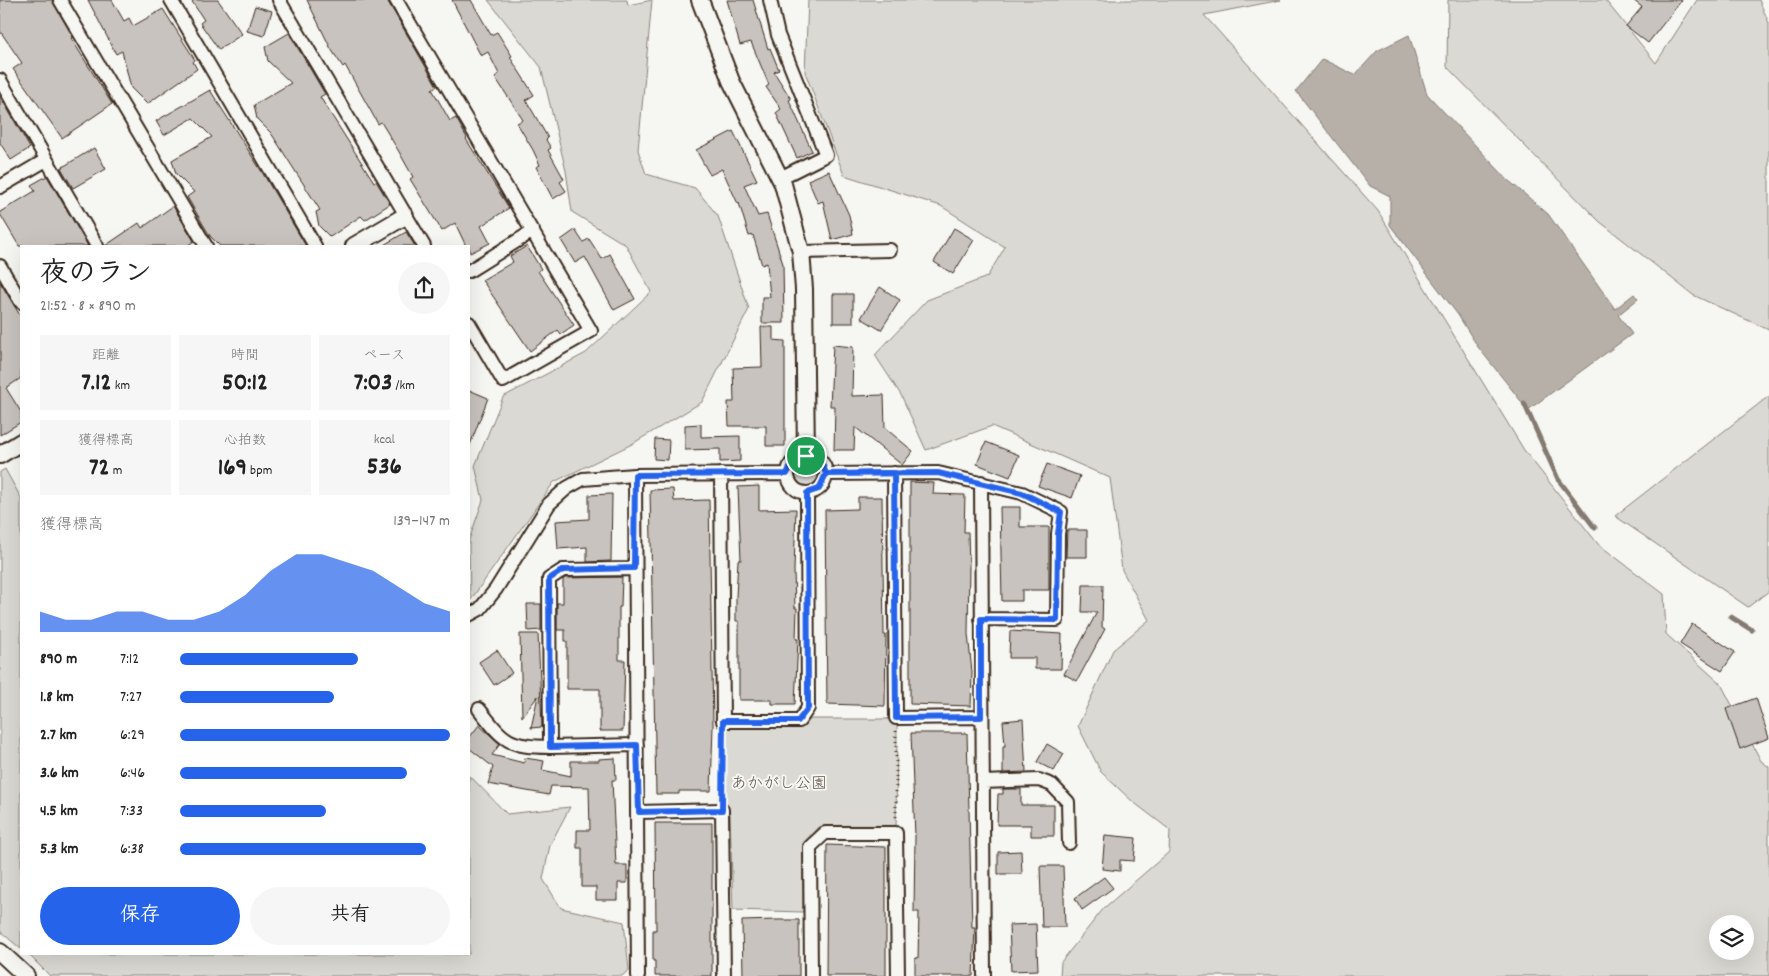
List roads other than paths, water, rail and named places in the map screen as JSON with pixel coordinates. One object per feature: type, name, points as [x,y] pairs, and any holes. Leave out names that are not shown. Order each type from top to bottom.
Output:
[{"type":"street","points":[[60,0],[205,245]]},
{"type":"street","points":[[170,0],[314,245]]},
{"type":"street","points":[[279,0],[423,245]]},
{"type":"street","points":[[396,0],[591,331],[503,381],[470,325]]},
{"type":"street","points":[[700,0],[731,81],[780,178],[800,252],[804,288],[806,456]]},
{"type":"street","points":[[770,0],[778,35],[826,155],[780,178]]},
{"type":"street","points":[[0,80],[96,245]]},
{"type":"street","points":[[0,187],[46,160]]},
{"type":"street","points":[[356,245],[405,216]]},
{"type":"street","points":[[470,270],[533,231]]},
{"type":"street","points":[[800,252],[890,250]]},
{"type":"street","points":[[0,266],[20,300]]},
{"type":"street","points":[[0,455],[20,443]]},
{"type":"street","points":[[806,456],[822,463],[826,474],[819,489],[807,493],[792,486],[787,474],[793,461],[806,456]]},
{"type":"street","points":[[894,473],[896,718],[981,717]]},
{"type":"street","points":[[826,474],[938,473],[1022,493],[1061,512],[1058,534],[1057,620],[981,619]]},
{"type":"street","points":[[721,474],[723,721],[798,721],[808,708],[807,493]]},
{"type":"street","points":[[470,614],[480,609],[496,589],[549,504],[567,488],[583,479],[635,475],[787,474]]},
{"type":"street","points":[[635,475],[634,568],[639,812],[638,976]]},
{"type":"street","points":[[981,482],[984,976]]},
{"type":"street","points":[[550,747],[549,579],[563,570],[634,568]]},
{"type":"street","points":[[479,708],[506,740],[523,747],[637,745]]},
{"type":"street","points":[[983,782],[1039,780],[1052,785],[1068,802],[1069,843]]},
{"type":"street","points":[[639,812],[722,810],[724,976]]},
{"type":"street","points":[[811,976],[810,847],[825,833],[896,833],[898,976]]},
{"type":"street","points":[[0,952],[26,976]]},
{"type":"waterway","points":[[1524,403],[1558,479],[1595,528]]},
{"type":"waterway","points":[[1731,617],[1752,630]]},
{"type":"park label","name":"あかがし公園","points":[[779,784]]}]
